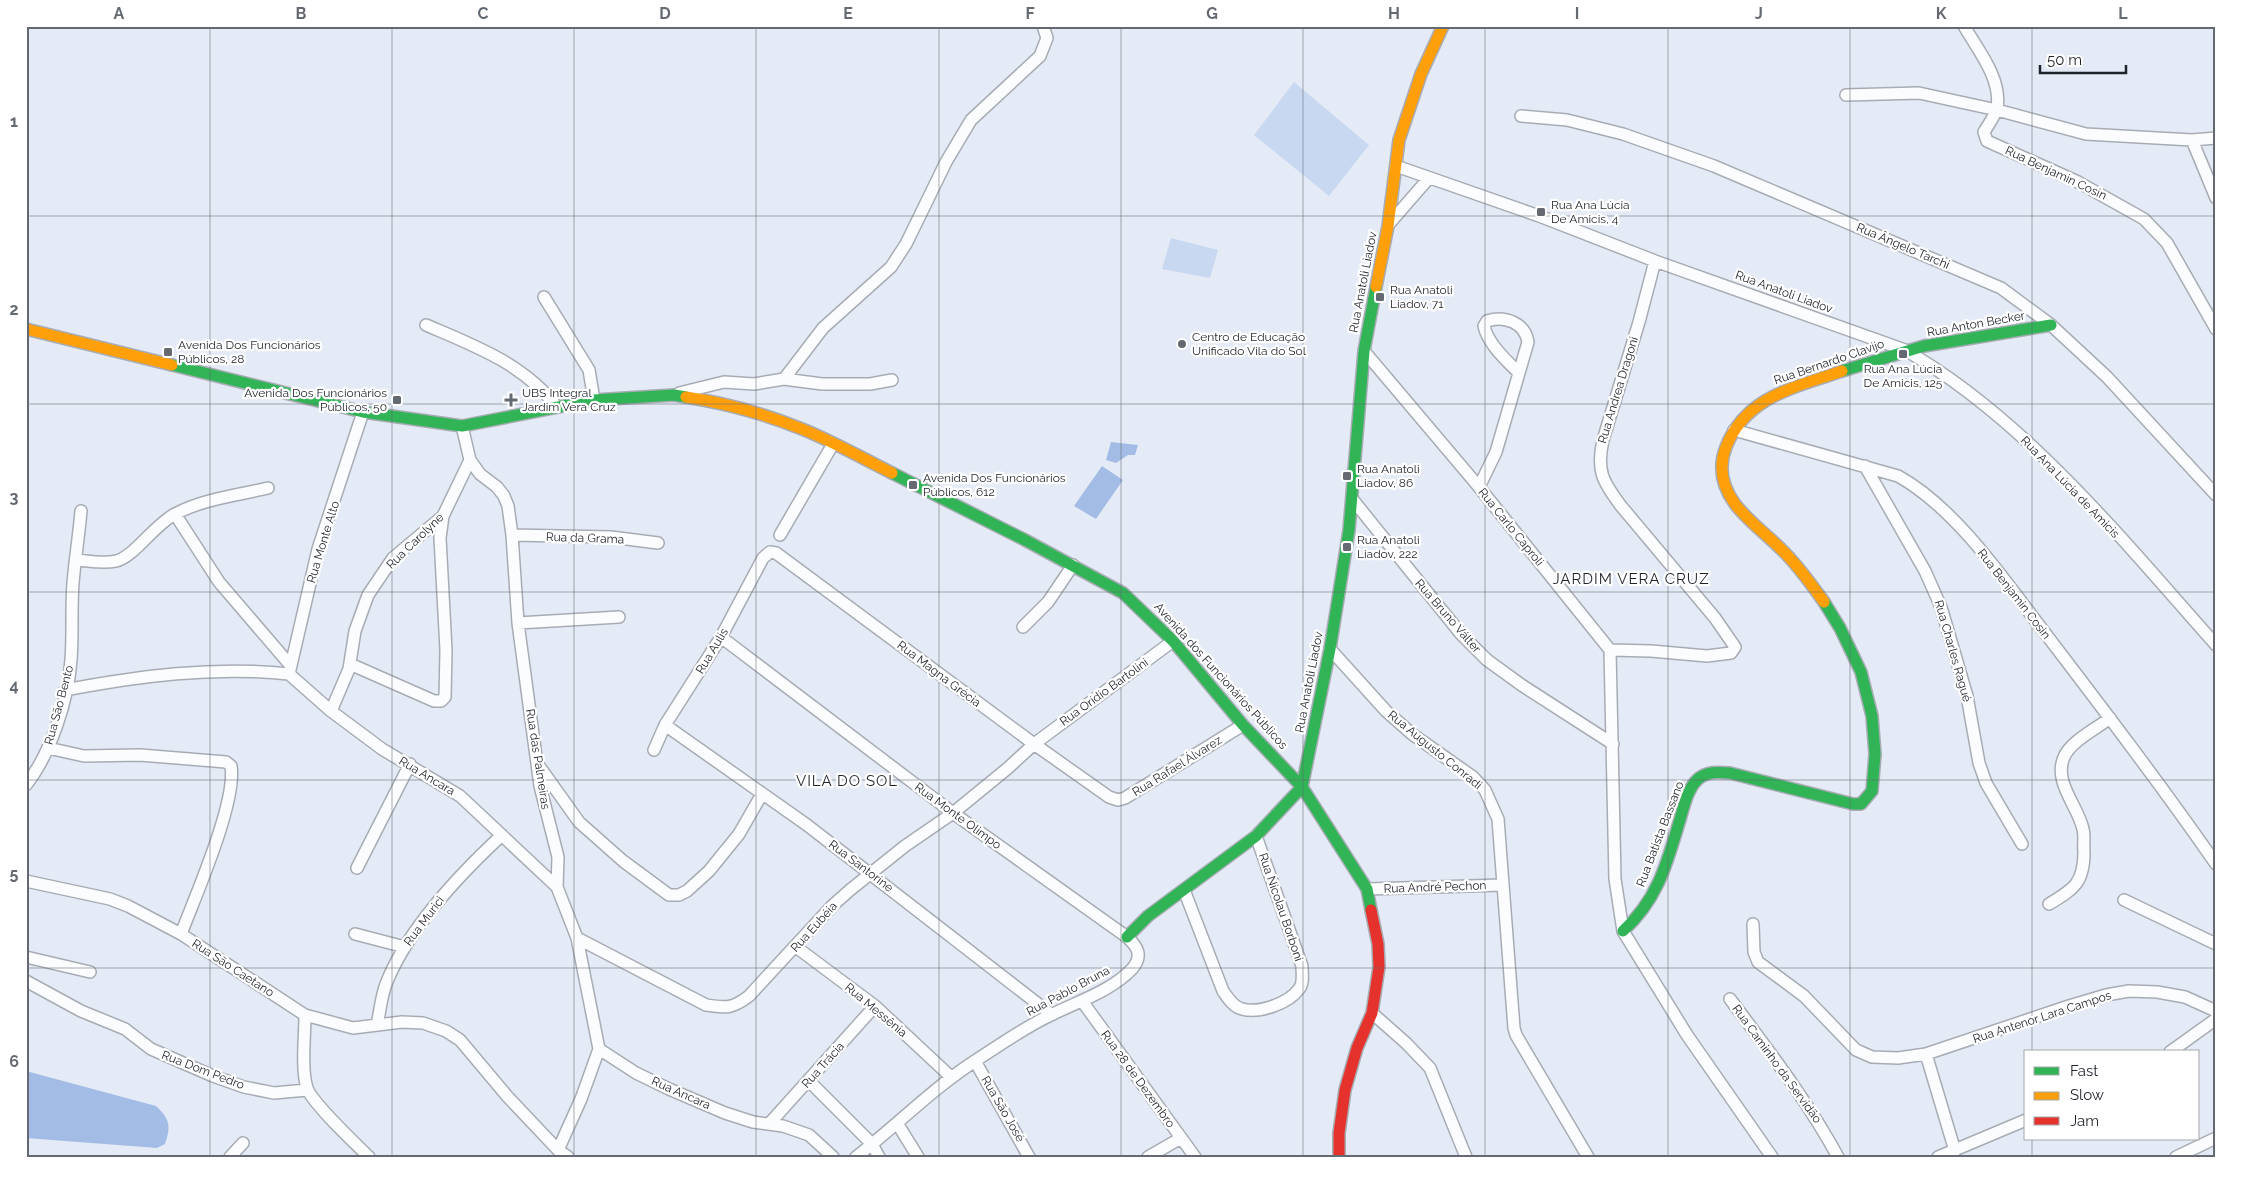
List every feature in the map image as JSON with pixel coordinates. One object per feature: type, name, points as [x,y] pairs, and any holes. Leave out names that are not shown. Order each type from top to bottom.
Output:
[{"type":"street","points":[[784,380],[823,328],[891,267],[906,244],[946,162],[971,120],[1040,56],[1047,38],[1043,26]]},
{"type":"street","points":[[1388,226],[1399,140],[1421,74],[1443,26]]},
{"type":"street","points":[[1964,26],[1992,74],[1998,91],[1997,110]]},
{"type":"street","points":[[1846,95],[1920,93],[1997,110],[2086,134],[2192,140],[2216,138]]},
{"type":"street","name":"Rua Benjamin Cosin","points":[[1997,110],[1984,132],[1987,141],[2078,182],[2144,219],[2167,243],[2216,329]]},
{"type":"street","name":"Rua Ângelo Tarchi","points":[[1521,116],[1567,120],[1623,134],[1714,166],[2001,288],[2051,325],[2107,377],[2216,495]]},
{"type":"street","points":[[2192,140],[2216,198]]},
{"type":"street","points":[[1396,166],[1429,178]]},
{"type":"street","name":"Rua Anatoli Liadov","points":[[1302,787],[1330,649],[1353,500],[1364,351],[1388,226],[1429,178],[1905,350]]},
{"type":"street","name":"Rua Andrea Dragoni","points":[[1610,650],[1715,656],[1731,653],[1735,647],[1715,618],[1609,490],[1600,469],[1599,457],[1602,440],[1639,322],[1655,261]]},
{"type":"street","points":[[544,297],[589,370],[594,400]]},
{"type":"street","points":[[1479,487],[1496,452],[1519,373],[1526,356],[1528,342],[1525,331],[1519,325],[1507,320],[1487,321],[1484,326],[1485,331],[1500,354],[1519,373]]},
{"type":"street","points":[[426,325],[509,363],[538,385],[557,407]]},
{"type":"street","name":"Rua Anton Becker","points":[[1905,350],[1959,339],[2051,325]]},
{"type":"street","name":"Avenida dos Funcionários Públicos","points":[[26,329],[363,412],[462,426],[594,400],[674,395],[713,401],[773,418],[803,429],[1073,565],[1123,593],[1173,641],[1243,725],[1302,787],[1367,889],[1378,944],[1379,967],[1372,1013],[1357,1048],[1345,1090],[1339,1133],[1339,1157]]},
{"type":"street","name":"Rua Bernardo Clavijo","points":[[1853,804],[1862,804],[1868,799],[1872,791],[1874,775],[1872,716],[1863,676],[1847,642],[1808,578],[1784,552],[1744,515],[1730,497],[1723,481],[1721,466],[1724,450],[1734,430],[1751,410],[1771,396],[1905,350]]},
{"type":"street","name":"Rua Ana Lúcia de Amicis","points":[[1905,350],[1970,395],[2021,436],[2113,530],[2216,645]]},
{"type":"street","name":"Rua Carlo Caproli","points":[[1364,351],[1479,487],[1610,650]]},
{"type":"street","points":[[674,395],[724,382],[754,384],[784,380],[822,384],[870,384],[892,380]]},
{"type":"street","name":"Rua Monte Alto","points":[[290,670],[318,549],[363,412]]},
{"type":"street","points":[[462,426],[470,460]]},
{"type":"street","name":"Rua Benjamin Cosin","points":[[1734,430],[1898,476],[1913,484],[1950,517],[1991,563],[2110,718],[2216,864]]},
{"type":"street","points":[[780,535],[833,444]]},
{"type":"street","name":"Rua Carolyne","points":[[331,711],[350,664],[355,631],[368,595],[393,558],[443,516],[470,460]]},
{"type":"street","name":"Rua das Palmeiras","points":[[470,460],[480,474],[497,487],[504,496],[512,535],[518,623],[537,763],[543,801],[558,857],[557,887],[577,938],[599,1049]]},
{"type":"street","name":"Rua Charles Ragué","points":[[1865,466],[1925,571],[1941,607],[1967,696],[1980,763],[1986,783],[2022,844]]},
{"type":"street","points":[[77,560],[115,562],[126,557],[149,534],[175,514],[207,502],[268,488]]},
{"type":"street","name":"Rua Bruno Válter","points":[[1353,500],[1461,634],[1487,660],[1523,686],[1613,744]]},
{"type":"street","name":"Rua São Bento","points":[[26,785],[48,748],[71,662],[73,582],[77,560],[80,511]]},
{"type":"street","name":"Rua Ancara","points":[[175,514],[219,582],[290,670],[331,711],[382,749],[410,764],[460,796],[557,887]]},
{"type":"street","points":[[350,664],[434,701],[441,701],[445,698],[446,650],[440,538],[443,516]]},
{"type":"street","name":"Rua da Grama","points":[[512,535],[611,537],[658,543]]},
{"type":"street","name":"Rua Aulis","points":[[654,750],[666,725],[721,637],[763,558],[770,552]]},
{"type":"street","name":"Rua Magna Grécia","points":[[770,552],[776,553],[1034,744],[1109,797]]},
{"type":"street","points":[[1023,627],[1048,602],[1073,565]]},
{"type":"street","points":[[518,623],[620,617]]},
{"type":"street","name":"Rua Monte Olimpo","points":[[721,637],[953,813],[1127,937]]},
{"type":"street","name":"Rua Orídio Bartolini","points":[[1034,744],[1173,641]]},
{"type":"street","name":"Rua Augusto Conradi","points":[[1330,649],[1386,711],[1412,734],[1473,777],[1485,790],[1498,819],[1512,1018],[1516,1035],[1588,1157]]},
{"type":"street","points":[[1610,650],[1615,879],[1623,931],[1687,1035],[1772,1157]]},
{"type":"street","points":[[65,690],[169,674],[290,670]]},
{"type":"street","points":[[2049,904],[2072,890],[2080,880],[2084,869],[2083,829],[2061,775],[2063,758],[2075,744],[2110,718]]},
{"type":"street","name":"Rua Santorine","points":[[666,725],[871,873],[1052,1014]]},
{"type":"street","name":"Rua Rafael Álvarez","points":[[1109,797],[1118,800],[1125,798],[1243,725]]},
{"type":"street","name":"Rua Eubéia","points":[[577,938],[706,1005],[727,1008],[738,1004],[749,996],[796,947],[832,906],[871,873],[953,813],[1034,744]]},
{"type":"street","name":"Rua São Caetano","points":[[48,748],[84,756],[140,755],[226,762],[231,766],[233,776],[221,827],[181,934],[305,1015],[353,1028],[423,1022],[446,1031],[460,1040],[507,1096],[558,1150],[568,1157]]},
{"type":"street","points":[[537,763],[579,822],[623,861],[670,895],[679,895],[709,871],[739,834],[762,794]]},
{"type":"street","points":[[357,868],[410,764]]},
{"type":"street","name":"Rua Batista Bassano","points":[[1623,931],[1639,915],[1650,900],[1693,782],[1702,775],[1716,771],[1730,773],[1853,804]]},
{"type":"street","points":[[1127,937],[1148,916],[1256,836],[1302,787]]},
{"type":"street","name":"Rua Murici","points":[[378,1025],[385,987],[396,961],[405,946],[471,864],[502,835]]},
{"type":"street","name":"Rua Nicolau Borboni","points":[[1184,890],[1223,990],[1231,1002],[1241,1009],[1255,1010],[1271,1007],[1291,997],[1300,988],[1303,977],[1302,966],[1256,836]]},
{"type":"street","points":[[26,881],[110,899],[128,906],[181,934]]},
{"type":"street","name":"Rua André Pechon","points":[[1367,889],[1502,885]]},
{"type":"street","points":[[2124,900],[2216,944]]},
{"type":"street","name":"Rua Antenor Lara Campos","points":[[1752,924],[1754,952],[1758,962],[1804,996],[1837,1033],[1856,1050],[1872,1057],[1898,1058],[1926,1054],[2068,1006],[2129,991],[2185,996],[2216,1012]]},
{"type":"street","points":[[355,934],[405,946]]},
{"type":"street","name":"Rua Pablo Bruna","points":[[856,1157],[950,1077],[1052,1014],[1082,1001],[1116,982],[1132,969],[1138,961],[1139,952],[1135,944],[1127,937]]},
{"type":"street","name":"Rua Messênia","points":[[796,947],[875,1006],[950,1077]]},
{"type":"street","points":[[26,957],[90,972]]},
{"type":"street","name":"Rua Dom Pedro","points":[[26,981],[81,1011],[125,1029],[151,1049],[213,1076],[244,1087],[274,1093],[307,1090]]},
{"type":"street","name":"Rua Caminho da Servidão","points":[[1730,998],[1804,1098],[1838,1157]]},
{"type":"street","name":"Rua 28 de Dezembro","points":[[1082,1001],[1195,1157]]},
{"type":"street","name":"Rua Trácia","points":[[769,1124],[875,1006]]},
{"type":"street","points":[[1372,1013],[1406,1043],[1430,1068],[1466,1157]]},
{"type":"street","points":[[305,1015],[305,1077],[307,1090],[350,1139],[370,1157]]},
{"type":"street","points":[[2173,1050],[2216,1019]]},
{"type":"street","points":[[558,1150],[581,1099],[599,1049]]},
{"type":"street","name":"Rua Ancara","points":[[599,1049],[636,1073],[734,1116],[753,1122],[783,1126],[809,1135],[833,1157]]},
{"type":"street","points":[[1926,1054],[1955,1151]]},
{"type":"street","name":"Rua São José","points":[[975,1061],[1030,1157]]},
{"type":"street","points":[[809,1081],[872,1144],[879,1157]]},
{"type":"street","points":[[1938,1157],[2024,1121]]},
{"type":"street","points":[[897,1123],[918,1157]]},
{"type":"street","points":[[1148,1157],[1181,1138]]},
{"type":"street","points":[[2176,1157],[2216,1138]]},
{"type":"street","points":[[230,1157],[242,1143]]},
{"type":"shaded area","points":[[1294,82],[1369,145],[1329,196],[1254,135]]},
{"type":"shaded area","points":[[1171,238],[1218,250],[1210,278],[1162,269]]},
{"type":"shaded area","points":[[1111,442],[1138,445],[1135,455],[1128,455],[1116,463],[1106,460]]},
{"type":"shaded area","points":[[1102,466],[1123,480],[1096,519],[1074,506]]},
{"type":"shaded area","points":[[26,1071],[156,1106],[168,1123],[165,1144],[157,1148],[26,1138]]},
{"type":"traffic: fast","points":[[1302,787],[1330,649],[1349,530],[1364,351],[1376,287]]},
{"type":"traffic: fast","points":[[1842,371],[1924,346],[2051,325]]},
{"type":"traffic: fast","points":[[172,365],[363,412],[462,426],[594,400],[674,395],[686,397]]},
{"type":"traffic: fast","points":[[892,473],[1025,540],[1123,593],[1173,641],[1243,725],[1302,787],[1367,889],[1371,910]]},
{"type":"traffic: fast","points":[[1623,931],[1644,908],[1652,895],[1669,855],[1687,795],[1697,780],[1704,775],[1721,772],[1730,773],[1853,804],[1861,804],[1872,791],[1875,754],[1872,716],[1861,672],[1840,628],[1824,602]]},
{"type":"traffic: fast","points":[[1127,937],[1148,916],[1256,836],[1302,787]]},
{"type":"traffic: slow","points":[[1376,287],[1388,226],[1399,140],[1421,74],[1443,26]]},
{"type":"traffic: slow","points":[[26,329],[172,365]]},
{"type":"traffic: slow","points":[[1824,602],[1793,562],[1735,504],[1724,483],[1722,462],[1726,447],[1735,430],[1746,416],[1759,405],[1774,396],[1807,382],[1842,371]]},
{"type":"traffic: slow","points":[[686,397],[745,410],[802,429],[892,473]]},
{"type":"traffic: jam","points":[[1339,1157],[1339,1133],[1345,1090],[1357,1048],[1372,1013],[1379,967],[1378,944],[1371,910]]},
{"type":"place","name":"Rua Ana Lúcia De Amicis, 4","points":[[1541,212]]},
{"type":"place","name":"Rua Anatoli Liadov, 71","points":[[1380,297]]},
{"type":"place","name":"Centro de Educação Unificado Vila do Sol","points":[[1182,344]]},
{"type":"place","name":"Avenida Dos Funcionários Públicos, 28","points":[[168,352]]},
{"type":"place","name":"Rua Ana Lúcia De Amicis, 125","points":[[1903,354]]},
{"type":"place","name":"Avenida Dos Funcionários Públicos, 50","points":[[397,400]]},
{"type":"place","name":"UBS Integral Jardim Vera Cruz","points":[[511,400]]},
{"type":"place","name":"Rua Anatoli Liadov, 86","points":[[1347,476]]},
{"type":"place","name":"Avenida Dos Funcionários Públicos, 612","points":[[913,485]]},
{"type":"place","name":"Rua Anatoli Liadov, 222","points":[[1347,547]]},
{"type":"district","name":"JARDIM VERA CRUZ","points":[[1631,579]]},
{"type":"district","name":"VILA DO SOL","points":[[847,781]]}]
